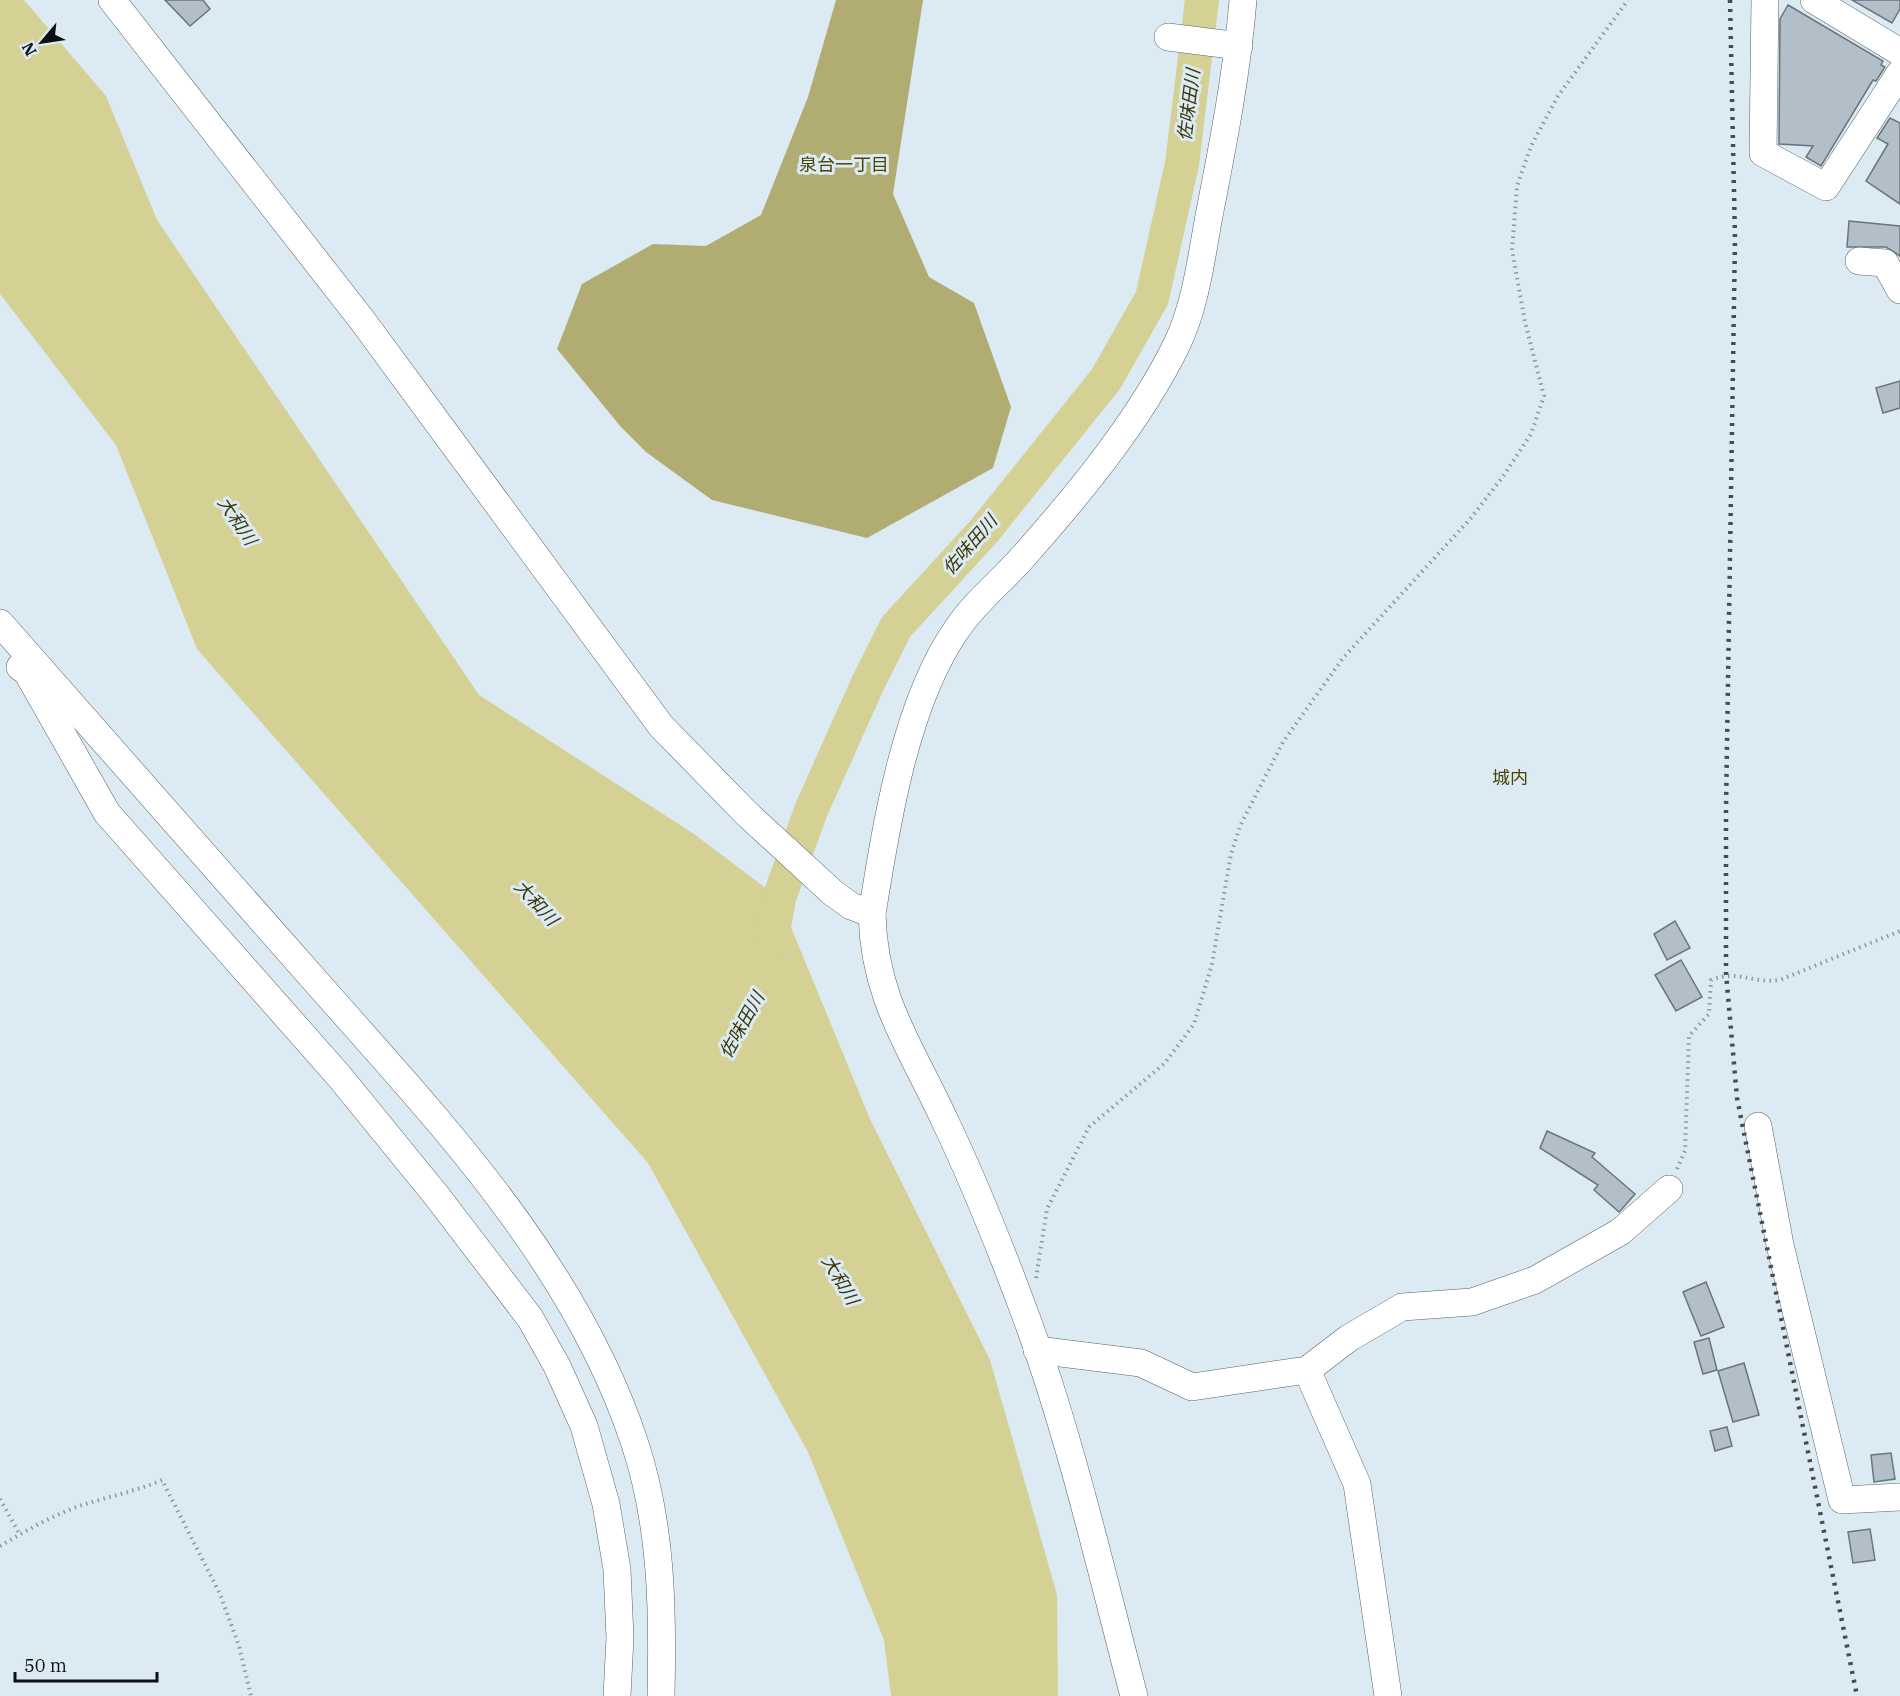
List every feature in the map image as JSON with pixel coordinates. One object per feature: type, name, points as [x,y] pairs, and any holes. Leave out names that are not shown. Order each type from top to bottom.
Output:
[{"type":"street","points":[[1134,1696],[1078,1487],[1037,1350],[972,1182],[887,1002],[875,960],[872,915],[881,853],[910,732],[944,651],[974,608],[1021,559],[1091,474],[1161,373],[1178,342],[1191,304],[1199,266],[1233,45],[1243,0]]},
{"type":"street","points":[[1765,0],[1763,153],[1773,159],[1826,186],[1900,73]]},
{"type":"street","points":[[1814,0],[1900,52]]},
{"type":"street","points":[[124,4],[362,320],[640,700],[682,750],[747,814],[833,893],[851,906],[872,915]]},
{"type":"street","points":[[1168,37],[1233,45]]},
{"type":"street","points":[[1859,261],[1885,262],[1900,290]]},
{"type":"street","points":[[0,623],[31,668],[107,813],[339,1076],[436,1195],[530,1318],[557,1366],[584,1426],[606,1504],[618,1592],[620,1638],[617,1696]]},
{"type":"street","points":[[0,651],[31,668],[386,1062],[453,1141],[549,1266],[586,1330],[614,1388],[635,1446],[659,1555],[662,1635],[661,1696]]},
{"type":"street","points":[[1758,1126],[1780,1245],[1842,1500],[1900,1497]]},
{"type":"street","points":[[1037,1350],[1141,1363],[1192,1387],[1307,1370],[1349,1338],[1402,1307],[1472,1302],[1535,1280],[1620,1232],[1669,1189]]},
{"type":"street","points":[[1307,1370],[1357,1484],[1389,1696]]},
{"type":"path","points":[[1034,1289],[1047,1209],[1089,1127],[1165,1063],[1194,1024],[1212,964],[1231,854],[1240,826],[1283,742],[1343,658],[1471,518],[1504,475],[1531,434],[1544,396],[1525,322],[1512,250],[1517,186],[1531,146],[1558,96],[1628,0]]},
{"type":"path","points":[[1669,1189],[1684,1151],[1689,1036],[1709,1014],[1711,980],[1726,974],[1765,982],[1780,980],[1900,931]]},
{"type":"path","points":[[0,1546],[71,1510],[124,1495],[162,1480],[220,1594],[239,1646],[251,1696]]},
{"type":"path","points":[[0,1499],[20,1535]]},
{"type":"shaded area","points":[[836,0],[923,0],[893,194],[929,277],[974,303],[1011,407],[993,468],[867,538],[712,500],[646,452],[621,427],[557,349],[582,284],[653,244],[706,246],[761,215],[808,97]]},
{"type":"water","name":"大和川","points":[[0,0],[24,0],[106,96],[157,220],[479,695],[694,834],[779,898],[870,1119],[990,1360],[1057,1595],[1058,1696],[891,1696],[884,1640],[808,1452],[648,1163],[197,649],[116,445],[0,294]]},
{"type":"building","points":[[165,0],[203,0],[210,9],[190,26]]},
{"type":"building","points":[[1852,0],[1900,0],[1900,9],[1892,23]]},
{"type":"building","points":[[1788,5],[1883,61],[1881,65],[1885,67],[1876,81],[1873,80],[1821,166],[1806,157],[1813,146],[1779,144],[1780,19]]},
{"type":"building","points":[[1890,118],[1900,123],[1900,204],[1866,181],[1888,144],[1877,138]]},
{"type":"building","points":[[1849,221],[1900,226],[1900,256],[1886,247],[1847,247]]},
{"type":"building","points":[[1900,381],[1900,408],[1883,413],[1876,388]]},
{"type":"building","points":[[1675,921],[1690,948],[1667,960],[1654,934]]},
{"type":"building","points":[[1681,960],[1702,997],[1676,1011],[1655,975]]},
{"type":"building","points":[[1547,1131],[1595,1153],[1592,1157],[1635,1194],[1619,1212],[1594,1190],[1598,1185],[1540,1148]]},
{"type":"building","points":[[1706,1282],[1724,1327],[1701,1336],[1683,1292]]},
{"type":"building","points":[[1709,1338],[1717,1370],[1703,1374],[1694,1342]]},
{"type":"building","points":[[1744,1363],[1759,1415],[1733,1422],[1718,1371]]},
{"type":"building","points":[[1727,1427],[1732,1446],[1715,1451],[1710,1431]]},
{"type":"building","points":[[1891,1453],[1895,1479],[1874,1482],[1871,1455]]},
{"type":"building","points":[[1870,1529],[1875,1560],[1853,1563],[1848,1532]]},
{"type":"waterway","name":"佐味田川","points":[[771,944],[779,898],[812,808],[868,683],[896,627],[984,531],[1106,379],[1152,298],[1182,164],[1202,0]]},
{"type":"railway","points":[[1730,0],[1735,239],[1726,808],[1726,973],[1737,1098],[1857,1696]]},
{"type":"district","name":"泉台一丁目","points":[[844,165]]},
{"type":"district","name":"城内","points":[[1510,778]]}]
